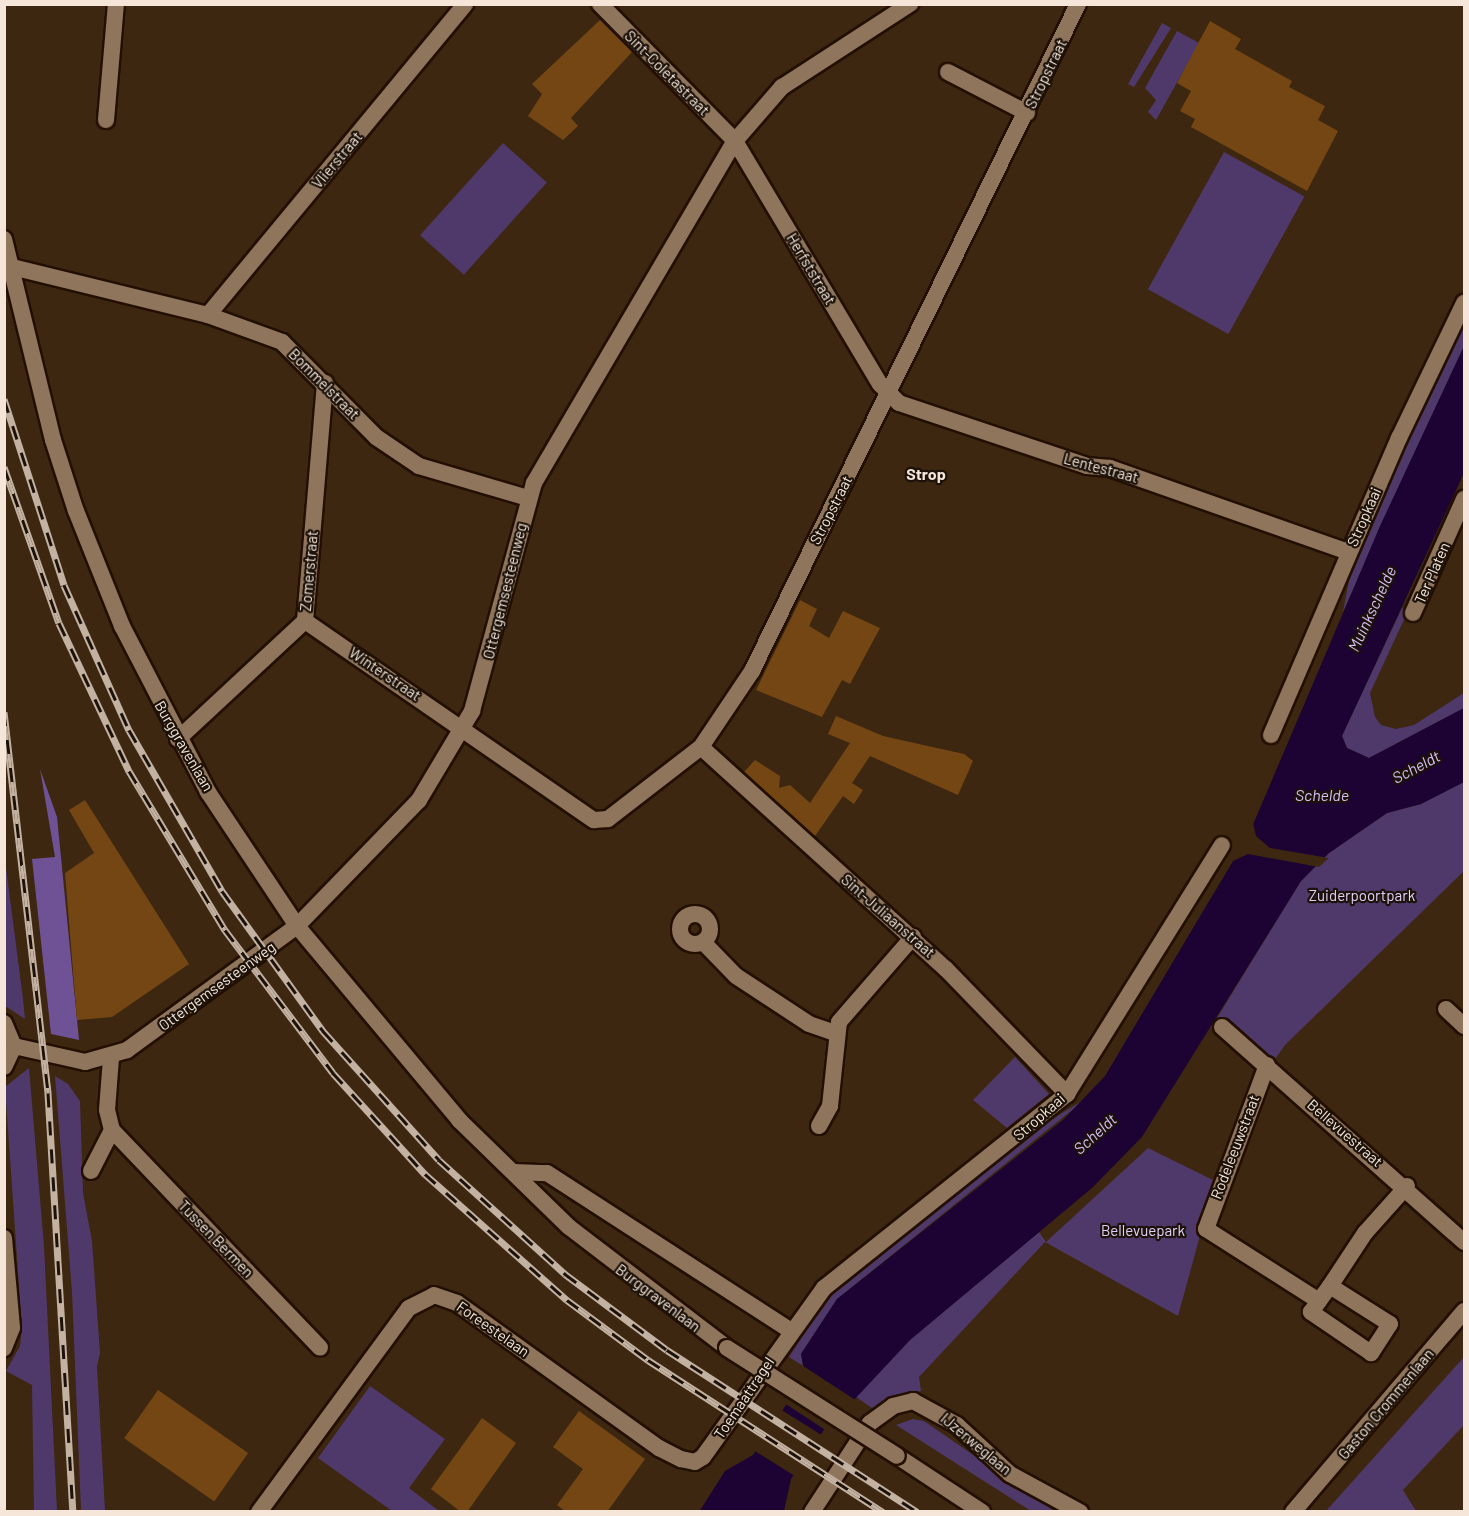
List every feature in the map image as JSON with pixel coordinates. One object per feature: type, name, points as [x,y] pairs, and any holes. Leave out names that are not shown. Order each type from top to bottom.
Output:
[{"type":"street","points":[[106,120],[116,4]]},
{"type":"street","name":"Vlierstraat","points":[[208,315],[465,4]]},
{"type":"street","name":"Sint-Coletastraat","points":[[600,4],[735,141]]},
{"type":"street","name":"Ottergemsesteenweg","points":[[111,1058],[297,926],[419,800],[464,727],[483,679],[528,498],[735,141],[782,87],[910,4]]},
{"type":"street","name":"Stropstraat","points":[[464,727],[543,788],[599,821],[701,747],[752,671],[1027,113],[1078,4]]},
{"type":"street","points":[[948,72],[1027,113]]},
{"type":"street","name":"Herfststraat","points":[[735,141],[889,395]]},
{"type":"street","name":"Burggravenlaan","points":[[4,239],[7,265],[53,440],[76,511],[122,626],[178,740],[297,926],[419,1077],[513,1172],[615,1265],[727,1348],[982,1512]]},
{"type":"street","name":"Bommelstraat","points":[[7,265],[208,315],[282,342],[376,437],[419,466],[528,498]]},
{"type":"street","name":"Stropkaai","points":[[1271,735],[1349,552],[1464,303]]},
{"type":"street","name":"Zomerstraat","points":[[178,740],[305,621],[325,383]]},
{"type":"street","name":"Lentestraat","points":[[889,395],[898,403],[1087,466],[1121,472],[1349,552]]},
{"type":"street","name":"Ter Platen","points":[[1413,613],[1464,499]]},
{"type":"street","name":"Winterstraat","points":[[305,621],[464,727]]},
{"type":"street","name":"Sint-Juliaanstraat","points":[[701,747],[913,937],[1066,1094]]},
{"type":"street","name":"Stropkaai","points":[[790,1330],[824,1288],[1066,1094],[1222,845]]},
{"type":"street","points":[[819,1126],[830,1106],[835,1033],[839,1022],[913,937]]},
{"type":"street","points":[[703,942],[736,975],[809,1024],[835,1033]]},
{"type":"street","points":[[1446,1009],[1464,1026]]},
{"type":"street","points":[[4,1023],[14,1046],[4,1067]]},
{"type":"street","name":"Bellevuestraat","points":[[1222,1028],[1407,1186],[1464,1242]]},
{"type":"street","points":[[14,1046],[70,1060],[111,1058],[107,1110],[112,1130],[92,1171]]},
{"type":"street","name":"Rodeleeuwstraat","points":[[1267,1065],[1206,1229],[1319,1301]]},
{"type":"street","name":"Tussen Bermen","points":[[112,1130],[320,1348]]},
{"type":"street","points":[[513,1172],[547,1173],[790,1330]]},
{"type":"street","points":[[1330,1286],[1390,1324],[1371,1353],[1311,1312],[1365,1233],[1407,1186]]},
{"type":"street","points":[[4,1238],[12,1329],[4,1348]]},
{"type":"street","name":"Foreestelaan","points":[[259,1512],[409,1308],[434,1295],[457,1303],[659,1448],[695,1462]]},
{"type":"street","name":"Gaston Crommenlaan","points":[[1293,1512],[1303,1504],[1464,1311]]},
{"type":"street","name":"Toemaattragel","points":[[695,1462],[703,1458],[790,1330]]},
{"type":"street","name":"IJzerweglaan","points":[[812,1512],[850,1449],[878,1415],[901,1402],[924,1404],[957,1425],[1010,1474],[1080,1512]]},
{"type":"green space","points":[[1162,23],[1171,28],[1134,87],[1128,84]]},
{"type":"green space","points":[[1177,31],[1199,43],[1156,120],[1148,112],[1156,100],[1145,88]]},
{"type":"green space","points":[[503,143],[547,182],[464,275],[420,235]]},
{"type":"green space","points":[[1224,152],[1304,197],[1228,334],[1148,289]]},
{"type":"green space","points":[[1464,319],[1464,346],[1343,612],[1350,575],[1386,487]]},
{"type":"green space","points":[[1402,608],[1408,611],[1370,693],[1375,717],[1381,725],[1396,729],[1414,725],[1464,693],[1464,708],[1369,758],[1347,748],[1342,736]]},
{"type":"green space","name":"Zuiderpoortpark","points":[[1464,782],[1464,871],[1285,1045],[1273,1062],[1217,1018],[1301,881],[1329,853],[1387,813],[1421,804]]},
{"type":"green space","points":[[4,852],[23,999],[25,1019],[5,1006]]},
{"type":"green space","points":[[1015,1057],[1049,1094],[1007,1128],[973,1100]]},
{"type":"green space","points":[[29,1068],[44,1246],[57,1511],[34,1511],[32,1385],[6,1371],[20,1346],[22,1329],[5,1087]]},
{"type":"green space","points":[[55,1076],[68,1084],[80,1101],[83,1193],[92,1241],[100,1353],[97,1366],[105,1511],[81,1511],[72,1292]]},
{"type":"green space","points":[[1087,1098],[837,1299],[801,1354],[803,1366],[789,1357],[831,1292],[1044,1124]]},
{"type":"green space","name":"Bellevuepark","points":[[1148,1148],[1215,1181],[1178,1316],[1045,1242],[919,1377],[921,1391],[872,1408],[856,1397],[910,1340],[1039,1232],[1046,1242]]},
{"type":"green space","points":[[1464,1357],[1464,1425],[1403,1490],[1416,1511],[1326,1511]]},
{"type":"green space","points":[[370,1386],[445,1439],[409,1488],[439,1511],[392,1511],[318,1458]]},
{"type":"green space","points":[[913,1419],[924,1421],[1054,1511],[1031,1511],[896,1425]]},
{"type":"shaded area","points":[[40,769],[57,817],[79,1040],[51,1034],[32,859],[55,857]]},
{"type":"water","name":"Schelde","points":[[1464,346],[1464,473],[1342,736],[1347,748],[1369,758],[1464,708],[1464,782],[1421,804],[1387,813],[1329,853],[1301,881],[1142,1137],[1092,1188],[910,1340],[853,1401],[841,1404],[791,1479],[784,1511],[699,1512],[725,1471],[753,1455],[805,1376],[801,1354],[837,1299],[1063,1120],[1105,1076],[1249,834],[1380,526]]},
{"type":"pier","points":[[1336,621],[1253,823],[1256,836],[1270,848],[1329,858],[1319,867],[1248,854],[1233,861],[1107,1067],[1246,833]]},
{"type":"pier","points":[[800,1364],[857,1401],[843,1407],[827,1431],[784,1403],[802,1375]]},
{"type":"pier","points":[[780,1409],[823,1436],[797,1478],[754,1451]]},
{"type":"building","points":[[600,20],[632,52],[571,118],[578,126],[563,140],[528,116],[542,94],[532,84]]},
{"type":"building","points":[[1210,21],[1241,39],[1235,49],[1292,81],[1289,87],[1325,106],[1318,120],[1338,131],[1307,191],[1191,127],[1195,119],[1180,111],[1191,91],[1177,83]]},
{"type":"building","points":[[800,600],[817,609],[809,626],[829,638],[843,611],[880,628],[850,684],[842,680],[822,717],[756,690]]},
{"type":"building","points":[[836,716],[883,736],[964,754],[973,761],[958,795],[870,756],[852,783],[863,790],[854,804],[843,796],[815,836],[744,772],[755,760],[780,776],[779,788],[790,785],[810,803],[850,743],[828,734]]},
{"type":"building","points":[[85,800],[189,964],[112,1017],[77,1020],[65,873],[94,853],[69,810]]},
{"type":"building","points":[[158,1390],[248,1453],[214,1501],[124,1438]]},
{"type":"building","points":[[579,1411],[645,1459],[607,1512],[566,1512],[557,1505],[583,1469],[553,1447]]},
{"type":"building","points":[[482,1418],[516,1443],[467,1512],[461,1512],[431,1489]]},
{"type":"railway","points":[[4,399],[64,585],[129,730],[222,891],[323,1031],[439,1160],[565,1274],[667,1350],[917,1512]]},
{"type":"railway","points":[[4,467],[59,623],[129,771],[225,930],[333,1073],[425,1174],[567,1300],[648,1360],[883,1512]]},
{"type":"railway","points":[[4,712],[48,1093],[73,1512]]},
{"type":"district","name":"Strop","points":[[926,474]]},
{"type":"water label","name":"Muinkschelde","points":[[1372,609]]},
{"type":"water label","name":"Scheldt","points":[[1416,767]]},
{"type":"water label","name":"Scheldt","points":[[1095,1134]]}]
